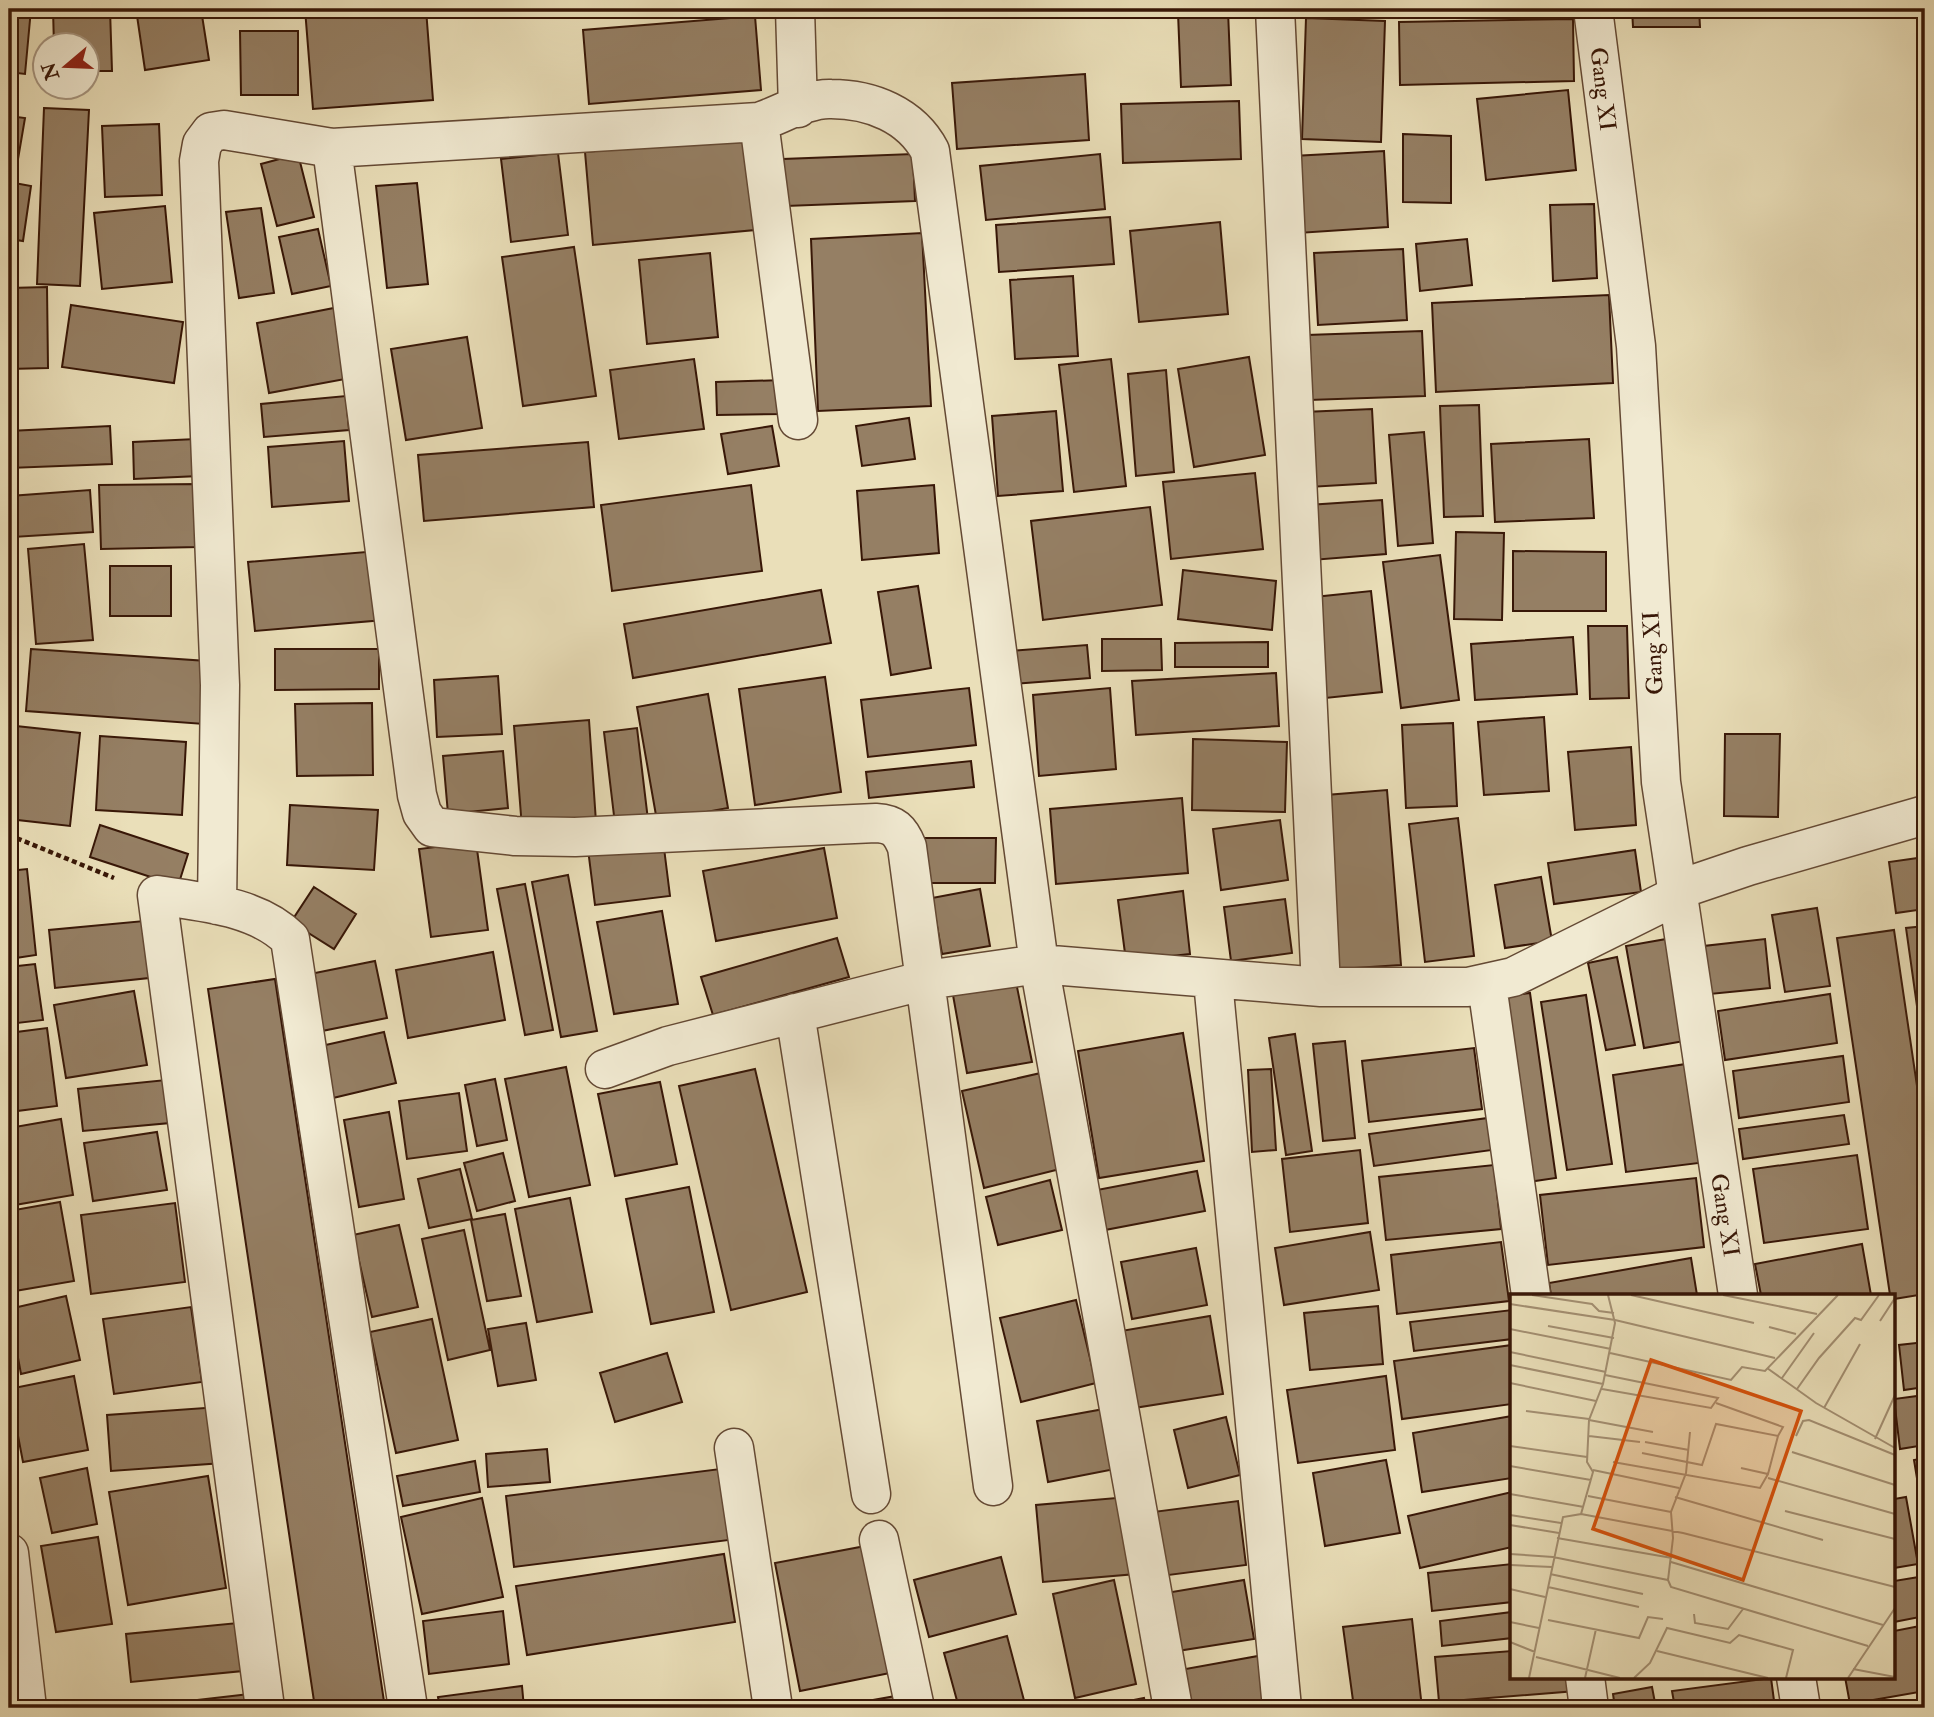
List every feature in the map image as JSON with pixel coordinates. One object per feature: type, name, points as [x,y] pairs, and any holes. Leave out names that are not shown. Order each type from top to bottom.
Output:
[{"type":"street","points":[[795,9],[798,108]]},
{"type":"street","points":[[1275,9],[1321,987]]},
{"type":"street","name":"Gang XI","points":[[1593,9],[1636,346],[1661,782],[1738,1294]]},
{"type":"street","points":[[217,905],[220,685],[199,161],[202,144],[211,132],[224,130],[332,148],[759,122],[829,99],[894,112],[923,137],[930,151],[1039,964],[1173,1708]]},
{"type":"street","points":[[759,122],[798,420]]},
{"type":"street","points":[[332,148],[422,813],[432,827],[515,836],[575,837],[888,824],[901,831],[907,847],[926,980],[993,1486]]},
{"type":"street","points":[[605,1069],[668,1046],[926,980],[1039,964],[1213,981],[1321,987],[1487,985],[1513,977],[1676,896],[1689,886],[1925,815]]},
{"type":"street","points":[[265,1708],[158,895],[217,905],[275,924],[289,939],[408,1708]]},
{"type":"street","points":[[1213,981],[1282,1708]]},
{"type":"street","points":[[1487,985],[1531,1294]]},
{"type":"street","points":[[795,1013],[871,1494]]},
{"type":"street","points":[[734,1447],[773,1708]]},
{"type":"street","points":[[879,1540],[915,1708]]},
{"type":"street","points":[[9,1553],[27,1708]]},
{"type":"street","points":[[1585,1678],[1589,1708]]},
{"type":"street","points":[[1796,1678],[1801,1708]]},
{"type":"path","points":[[9,835],[158,895]]},
{"type":"building","points":[[9,9],[31,9],[25,74],[9,72]]},
{"type":"building","points":[[53,9],[110,9],[112,71],[102,71],[102,32],[54,32]]},
{"type":"building","points":[[136,9],[201,9],[209,60],[145,70]]},
{"type":"building","points":[[305,9],[426,9],[433,100],[313,109]]},
{"type":"building","points":[[572,9],[683,9],[573,18]]},
{"type":"building","points":[[1632,9],[1699,9],[1700,27],[1633,27]]},
{"type":"building","points":[[1228,10],[1231,85],[1181,87],[1178,13]]},
{"type":"building","points":[[755,16],[761,90],[589,104],[583,30]]},
{"type":"building","points":[[1306,18],[1385,21],[1381,142],[1302,139]]},
{"type":"building","points":[[1573,19],[1574,81],[1400,85],[1399,22]]},
{"type":"building","points":[[240,31],[298,31],[298,95],[241,95]]},
{"type":"building","points":[[1085,74],[1089,140],[957,149],[952,83]]},
{"type":"building","points":[[1568,90],[1576,170],[1486,180],[1477,99]]},
{"type":"building","points":[[1239,101],[1241,159],[1123,163],[1121,104]]},
{"type":"building","points":[[44,108],[89,110],[80,286],[37,284]]},
{"type":"building","points":[[9,116],[25,118],[17,165],[9,164]]},
{"type":"building","points":[[159,124],[162,195],[105,197],[102,126]]},
{"type":"building","points":[[1403,134],[1451,136],[1451,203],[1403,202]]},
{"type":"building","points":[[747,137],[755,230],[593,245],[585,152]]},
{"type":"building","points":[[1384,151],[1388,227],[1298,233],[1293,156]]},
{"type":"building","points":[[558,153],[568,235],[511,242],[501,159]]},
{"type":"building","points":[[298,154],[314,217],[277,226],[261,164]]},
{"type":"building","points":[[913,154],[915,201],[786,206],[783,159]]},
{"type":"building","points":[[1100,154],[1105,209],[986,220],[980,166]]},
{"type":"building","points":[[9,182],[31,186],[23,241],[9,239]]},
{"type":"building","points":[[417,183],[428,284],[387,288],[376,186]]},
{"type":"building","points":[[1594,204],[1597,278],[1553,281],[1550,205]]},
{"type":"building","points":[[165,206],[172,282],[102,289],[94,213]]},
{"type":"building","points":[[261,208],[274,293],[239,298],[226,212]]},
{"type":"building","points":[[1110,217],[1114,264],[999,272],[996,225]]},
{"type":"building","points":[[1220,222],[1228,314],[1139,322],[1130,231]]},
{"type":"building","points":[[318,229],[331,286],[292,294],[279,237]]},
{"type":"building","points":[[922,233],[931,406],[818,411],[811,239]]},
{"type":"building","points":[[1467,239],[1472,285],[1420,291],[1416,244]]},
{"type":"building","points":[[574,247],[596,396],[523,406],[502,257]]},
{"type":"building","points":[[1403,249],[1407,320],[1318,325],[1314,253]]},
{"type":"building","points":[[710,253],[718,337],[647,344],[639,260]]},
{"type":"building","points":[[1073,276],[1078,356],[1015,359],[1010,280]]},
{"type":"building","points":[[47,287],[48,368],[9,369],[9,288]]},
{"type":"building","points":[[1609,295],[1613,383],[1436,392],[1432,303]]},
{"type":"building","points":[[71,305],[183,322],[174,383],[62,367]]},
{"type":"building","points":[[344,306],[356,377],[269,393],[257,323]]},
{"type":"building","points":[[1422,331],[1425,396],[1309,400],[1307,335]]},
{"type":"building","points":[[467,337],[482,428],[406,440],[391,349]]},
{"type":"building","points":[[1249,357],[1265,455],[1194,467],[1178,369]]},
{"type":"building","points":[[694,359],[704,429],[619,439],[610,370]]},
{"type":"building","points":[[1111,359],[1126,486],[1074,492],[1059,365]]},
{"type":"building","points":[[1166,370],[1174,472],[1136,476],[1128,374]]},
{"type":"building","points":[[783,380],[784,414],[717,415],[716,382]]},
{"type":"building","points":[[346,396],[349,430],[264,437],[261,404]]},
{"type":"building","points":[[1479,405],[1483,516],[1444,517],[1440,406]]},
{"type":"building","points":[[1372,409],[1376,483],[1309,487],[1304,412]]},
{"type":"building","points":[[1056,411],[1063,491],[998,496],[992,416]]},
{"type":"building","points":[[909,418],[915,459],[862,466],[856,426]]},
{"type":"building","points":[[110,426],[112,464],[9,468],[9,431]]},
{"type":"building","points":[[772,426],[779,466],[728,474],[721,434]]},
{"type":"building","points":[[1424,432],[1433,543],[1398,546],[1389,435]]},
{"type":"building","points":[[196,439],[199,476],[134,479],[133,442]]},
{"type":"building","points":[[1589,439],[1594,518],[1495,522],[1491,444]]},
{"type":"building","points":[[344,441],[349,501],[272,507],[268,447]]},
{"type":"building","points":[[588,442],[594,507],[424,521],[418,455]]},
{"type":"building","points":[[1255,473],[1263,549],[1171,559],[1163,482]]},
{"type":"building","points":[[198,484],[199,547],[101,549],[99,485]]},
{"type":"building","points":[[751,485],[762,571],[612,591],[601,505]]},
{"type":"building","points":[[934,485],[939,553],[862,560],[857,491]]},
{"type":"building","points":[[90,490],[93,532],[13,537],[10,496]]},
{"type":"building","points":[[1382,500],[1386,554],[1312,560],[1308,505]]},
{"type":"building","points":[[1150,507],[1162,605],[1043,620],[1031,521]]},
{"type":"building","points":[[1456,532],[1504,533],[1502,620],[1454,619]]},
{"type":"building","points":[[84,544],[93,640],[36,644],[28,549]]},
{"type":"building","points":[[378,551],[384,620],[255,631],[248,562]]},
{"type":"building","points":[[1513,551],[1606,552],[1606,611],[1513,611]]},
{"type":"building","points":[[1440,555],[1459,700],[1401,708],[1383,562]]},
{"type":"building","points":[[110,566],[171,566],[171,616],[110,616]]},
{"type":"building","points":[[1183,570],[1276,581],[1272,630],[1178,619]]},
{"type":"building","points":[[918,586],[931,668],[891,675],[878,592]]},
{"type":"building","points":[[821,590],[831,643],[633,678],[624,624]]},
{"type":"building","points":[[1371,591],[1382,692],[1316,699],[1305,598]]},
{"type":"building","points":[[1588,626],[1627,626],[1629,698],[1590,699]]},
{"type":"building","points":[[1573,637],[1577,694],[1475,700],[1471,644]]},
{"type":"building","points":[[1102,639],[1161,639],[1162,670],[1102,671]]},
{"type":"building","points":[[1268,642],[1268,667],[1175,667],[1175,643]]},
{"type":"building","points":[[1087,645],[1090,678],[1014,684],[1011,651]]},
{"type":"building","points":[[31,649],[207,661],[204,724],[26,711]]},
{"type":"building","points":[[275,649],[379,649],[379,689],[275,690]]},
{"type":"building","points":[[1276,673],[1279,726],[1136,735],[1132,681]]},
{"type":"building","points":[[498,676],[502,734],[437,737],[434,680]]},
{"type":"building","points":[[825,677],[841,792],[755,805],[739,689]]},
{"type":"building","points":[[969,688],[976,745],[868,757],[861,700]]},
{"type":"building","points":[[1110,688],[1116,769],[1039,776],[1033,695]]},
{"type":"building","points":[[708,694],[728,808],[657,821],[637,707]]},
{"type":"building","points":[[372,703],[373,775],[297,776],[295,704]]},
{"type":"building","points":[[1544,717],[1549,791],[1484,795],[1478,722]]},
{"type":"building","points":[[589,720],[596,822],[522,828],[514,726]]},
{"type":"building","points":[[1453,723],[1457,806],[1406,808],[1402,725]]},
{"type":"building","points":[[16,726],[80,733],[70,826],[9,819]]},
{"type":"building","points":[[637,728],[648,820],[615,824],[604,732]]},
{"type":"building","points":[[1725,734],[1780,734],[1778,817],[1724,816]]},
{"type":"building","points":[[100,736],[186,742],[182,815],[96,810]]},
{"type":"building","points":[[1193,739],[1287,742],[1285,812],[1192,810]]},
{"type":"building","points":[[1631,747],[1636,825],[1575,830],[1568,752]]},
{"type":"building","points":[[503,751],[508,808],[448,814],[443,756]]},
{"type":"building","points":[[971,761],[974,787],[869,798],[866,772]]},
{"type":"building","points":[[1387,790],[1401,965],[1339,969],[1326,795]]},
{"type":"building","points":[[1182,798],[1188,873],[1056,884],[1050,809]]},
{"type":"building","points":[[290,805],[378,810],[374,870],[287,865]]},
{"type":"building","points":[[1458,818],[1474,956],[1425,962],[1409,824]]},
{"type":"building","points":[[1280,820],[1288,880],[1221,890],[1213,829]]},
{"type":"building","points":[[100,825],[188,854],[178,886],[90,857]]},
{"type":"building","points":[[921,838],[996,838],[995,883],[921,883]]},
{"type":"building","points":[[663,840],[670,896],[595,905],[588,849]]},
{"type":"building","points":[[476,842],[488,930],[431,937],[419,849]]},
{"type":"building","points":[[824,848],[837,918],[716,941],[703,871]]},
{"type":"building","points":[[1635,850],[1641,892],[1554,904],[1548,863]]},
{"type":"building","points":[[1925,857],[1925,909],[1896,913],[1889,862]]},
{"type":"building","points":[[27,869],[36,955],[9,959],[9,871]]},
{"type":"building","points":[[568,875],[597,1031],[561,1037],[532,882]]},
{"type":"building","points":[[1541,877],[1552,941],[1505,948],[1495,885]]},
{"type":"building","points":[[525,884],[553,1030],[525,1035],[497,889]]},
{"type":"building","points":[[314,887],[356,914],[334,949],[291,922]]},
{"type":"building","points":[[980,889],[990,946],[942,954],[932,898]]},
{"type":"building","points":[[1183,891],[1190,954],[1126,961],[1118,900]]},
{"type":"building","points":[[1285,899],[1292,953],[1231,961],[1224,907]]},
{"type":"building","points":[[1817,908],[1830,986],[1785,992],[1772,915]]},
{"type":"building","points":[[662,911],[678,1004],[614,1014],[597,922]]},
{"type":"building","points":[[144,921],[149,978],[55,988],[49,930]]},
{"type":"building","points":[[1925,926],[1925,1063],[1906,928]]},
{"type":"building","points":[[1894,930],[1925,1140],[1925,1294],[1896,1299],[1896,1294],[1890,1294],[1837,938]]},
{"type":"building","points":[[837,938],[849,977],[713,1015],[701,977]]},
{"type":"building","points":[[1672,938],[1690,1040],[1644,1048],[1626,946]]},
{"type":"building","points":[[1765,939],[1770,988],[1710,994],[1704,946]]},
{"type":"building","points":[[493,952],[505,1020],[408,1038],[396,970]]},
{"type":"building","points":[[1617,957],[1635,1045],[1606,1050],[1588,963]]},
{"type":"building","points":[[375,961],[387,1018],[317,1032],[305,975]]},
{"type":"building","points":[[35,964],[43,1020],[9,1024],[9,967]]},
{"type":"building","points":[[1014,972],[1032,1062],[967,1073],[951,984]]},
{"type":"building","points":[[275,979],[385,1708],[315,1708],[208,989]]},
{"type":"building","points":[[134,991],[147,1065],[66,1078],[54,1005]]},
{"type":"building","points":[[1530,993],[1556,1178],[1528,1182],[1502,997]]},
{"type":"building","points":[[1830,994],[1837,1043],[1725,1060],[1718,1011]]},
{"type":"building","points":[[1586,995],[1612,1164],[1567,1170],[1541,1002]]},
{"type":"building","points":[[47,1028],[57,1106],[9,1112],[9,1033]]},
{"type":"building","points":[[384,1032],[396,1083],[333,1098],[321,1046]]},
{"type":"building","points":[[1183,1033],[1204,1161],[1099,1178],[1078,1051]]},
{"type":"building","points":[[1295,1034],[1312,1151],[1286,1155],[1269,1038]]},
{"type":"building","points":[[1345,1041],[1355,1138],[1323,1141],[1313,1044]]},
{"type":"building","points":[[1474,1048],[1482,1109],[1369,1122],[1362,1061]]},
{"type":"building","points":[[1843,1056],[1849,1102],[1739,1118],[1733,1071]]},
{"type":"building","points":[[1686,1064],[1699,1163],[1626,1172],[1613,1075]]},
{"type":"building","points":[[566,1067],[590,1185],[529,1197],[505,1079]]},
{"type":"building","points":[[755,1069],[807,1292],[731,1310],[679,1086]]},
{"type":"building","points":[[1271,1069],[1276,1150],[1252,1152],[1248,1070]]},
{"type":"building","points":[[1045,1072],[1068,1167],[984,1188],[962,1091]]},
{"type":"building","points":[[495,1079],[507,1140],[477,1146],[465,1085]]},
{"type":"building","points":[[166,1080],[170,1123],[83,1131],[78,1089]]},
{"type":"building","points":[[660,1082],[677,1164],[615,1176],[598,1094]]},
{"type":"building","points":[[459,1093],[467,1151],[407,1159],[399,1101]]},
{"type":"building","points":[[389,1112],[404,1199],[359,1207],[344,1120]]},
{"type":"building","points":[[1844,1115],[1849,1144],[1743,1159],[1739,1129]]},
{"type":"building","points":[[1488,1118],[1492,1150],[1374,1166],[1369,1134]]},
{"type":"building","points":[[61,1119],[73,1195],[9,1206],[9,1128]]},
{"type":"building","points":[[157,1132],[167,1190],[93,1201],[84,1143]]},
{"type":"building","points":[[1360,1150],[1368,1223],[1290,1232],[1282,1159]]},
{"type":"building","points":[[503,1153],[515,1201],[477,1211],[464,1163]]},
{"type":"building","points":[[1857,1155],[1868,1229],[1764,1243],[1753,1169]]},
{"type":"building","points":[[1494,1165],[1501,1229],[1386,1240],[1379,1177]]},
{"type":"building","points":[[460,1169],[472,1219],[429,1228],[418,1179]]},
{"type":"building","points":[[1197,1171],[1205,1211],[1105,1230],[1097,1190]]},
{"type":"building","points":[[1696,1178],[1704,1247],[1548,1265],[1540,1195]]},
{"type":"building","points":[[1050,1180],[1062,1230],[998,1245],[986,1197]]},
{"type":"building","points":[[689,1187],[714,1312],[651,1324],[626,1199]]},
{"type":"building","points":[[570,1198],[592,1312],[537,1322],[515,1209]]},
{"type":"building","points":[[60,1202],[74,1281],[9,1292],[9,1211]]},
{"type":"building","points":[[175,1203],[185,1282],[91,1294],[81,1215]]},
{"type":"building","points":[[505,1214],[521,1296],[487,1301],[471,1220]]},
{"type":"building","points":[[399,1225],[418,1307],[372,1317],[353,1235]]},
{"type":"building","points":[[464,1230],[490,1350],[448,1360],[422,1239]]},
{"type":"building","points":[[1370,1232],[1379,1290],[1284,1305],[1275,1248]]},
{"type":"building","points":[[1501,1242],[1509,1301],[1397,1314],[1391,1255]]},
{"type":"building","points":[[1862,1244],[1871,1294],[1761,1294],[1755,1264]]},
{"type":"building","points":[[1196,1248],[1207,1305],[1132,1319],[1121,1262]]},
{"type":"building","points":[[1691,1258],[1697,1294],[1551,1294],[1549,1283]]},
{"type":"building","points":[[66,1296],[80,1360],[21,1374],[9,1309]]},
{"type":"building","points":[[1076,1300],[1096,1383],[1021,1402],[1000,1318]]},
{"type":"building","points":[[1378,1306],[1383,1364],[1310,1370],[1304,1313]]},
{"type":"building","points":[[191,1307],[202,1382],[114,1394],[103,1319]]},
{"type":"building","points":[[1510,1310],[1510,1339],[1414,1351],[1410,1322]]},
{"type":"building","points":[[1210,1316],[1223,1394],[1134,1408],[1121,1331]]},
{"type":"building","points":[[432,1319],[458,1440],[396,1453],[370,1332]]},
{"type":"building","points":[[526,1323],[536,1380],[498,1386],[488,1329]]},
{"type":"building","points":[[1925,1342],[1925,1387],[1904,1390],[1899,1345]]},
{"type":"building","points":[[1510,1345],[1510,1404],[1402,1419],[1394,1361]]},
{"type":"building","points":[[667,1353],[682,1402],[615,1422],[600,1373]]},
{"type":"building","points":[[74,1376],[88,1450],[23,1462],[9,1389]]},
{"type":"building","points":[[1386,1376],[1395,1450],[1298,1463],[1287,1390]]},
{"type":"building","points":[[1925,1395],[1925,1445],[1900,1449],[1896,1399]]},
{"type":"building","points":[[219,1407],[223,1463],[111,1471],[107,1415]]},
{"type":"building","points":[[1104,1409],[1115,1469],[1048,1482],[1037,1421]]},
{"type":"building","points":[[1510,1416],[1510,1478],[1422,1492],[1413,1433]]},
{"type":"building","points":[[1226,1417],[1240,1475],[1188,1488],[1174,1430]]},
{"type":"building","points":[[547,1449],[550,1482],[488,1487],[486,1454]]},
{"type":"building","points":[[1925,1458],[1925,1515],[1923,1515],[1914,1460]]},
{"type":"building","points":[[1386,1460],[1400,1533],[1325,1546],[1313,1473]]},
{"type":"building","points":[[475,1461],[480,1492],[403,1506],[397,1476]]},
{"type":"building","points":[[87,1468],[97,1524],[52,1533],[40,1478]]},
{"type":"building","points":[[728,1468],[737,1539],[514,1567],[506,1496]]},
{"type":"building","points":[[208,1476],[226,1588],[128,1605],[109,1492]]},
{"type":"building","points":[[1510,1492],[1510,1547],[1420,1568],[1408,1516]]},
{"type":"building","points":[[1128,1497],[1136,1574],[1043,1582],[1036,1505]]},
{"type":"building","points":[[1906,1497],[1918,1564],[1896,1568],[1896,1499]]},
{"type":"building","points":[[482,1498],[503,1597],[422,1614],[401,1517]]},
{"type":"building","points":[[1238,1501],[1246,1565],[1161,1576],[1153,1512]]},
{"type":"building","points":[[98,1537],[112,1624],[56,1632],[41,1546]]},
{"type":"building","points":[[876,1544],[900,1671],[800,1691],[775,1563]]},
{"type":"building","points":[[724,1554],[735,1622],[527,1655],[516,1586]]},
{"type":"building","points":[[1001,1557],[1016,1614],[929,1637],[914,1580]]},
{"type":"building","points":[[1510,1564],[1510,1602],[1432,1611],[1428,1573]]},
{"type":"building","points":[[1925,1576],[1925,1616],[1896,1622],[1896,1581]]},
{"type":"building","points":[[1114,1580],[1136,1684],[1075,1698],[1053,1594]]},
{"type":"building","points":[[1244,1580],[1254,1639],[1171,1652],[1160,1594]]},
{"type":"building","points":[[503,1611],[509,1664],[429,1674],[423,1621]]},
{"type":"building","points":[[1510,1612],[1510,1638],[1442,1646],[1440,1621]]},
{"type":"building","points":[[1412,1619],[1422,1708],[1354,1708],[1343,1627]]},
{"type":"building","points":[[248,1622],[253,1670],[131,1682],[126,1634]]},
{"type":"building","points":[[1925,1625],[1925,1691],[1850,1704],[1845,1678],[1896,1678],[1896,1631]]},
{"type":"building","points":[[1007,1636],[1026,1708],[959,1708],[944,1653]]},
{"type":"building","points":[[1510,1651],[1510,1678],[1575,1678],[1576,1691],[1439,1702],[1435,1657]]},
{"type":"building","points":[[1258,1656],[1267,1708],[1187,1708],[1180,1670]]},
{"type":"building","points":[[1771,1678],[1775,1708],[1675,1708],[1672,1691]]},
{"type":"building","points":[[522,1686],[524,1708],[440,1708],[438,1697]]},
{"type":"building","points":[[1652,1687],[1656,1708],[1615,1708],[1613,1694]]},
{"type":"building","points":[[258,1693],[260,1708],[137,1708],[137,1707]]},
{"type":"building","points":[[907,1694],[910,1708],[828,1708]]},
{"type":"building","points":[[1144,1698],[1146,1708],[1094,1708]]},
{"type":"building","points":[[1925,1700],[1925,1708],[1894,1708]]},
{"type":"building","points":[[1564,1702],[1565,1708],[1527,1708]]}]
